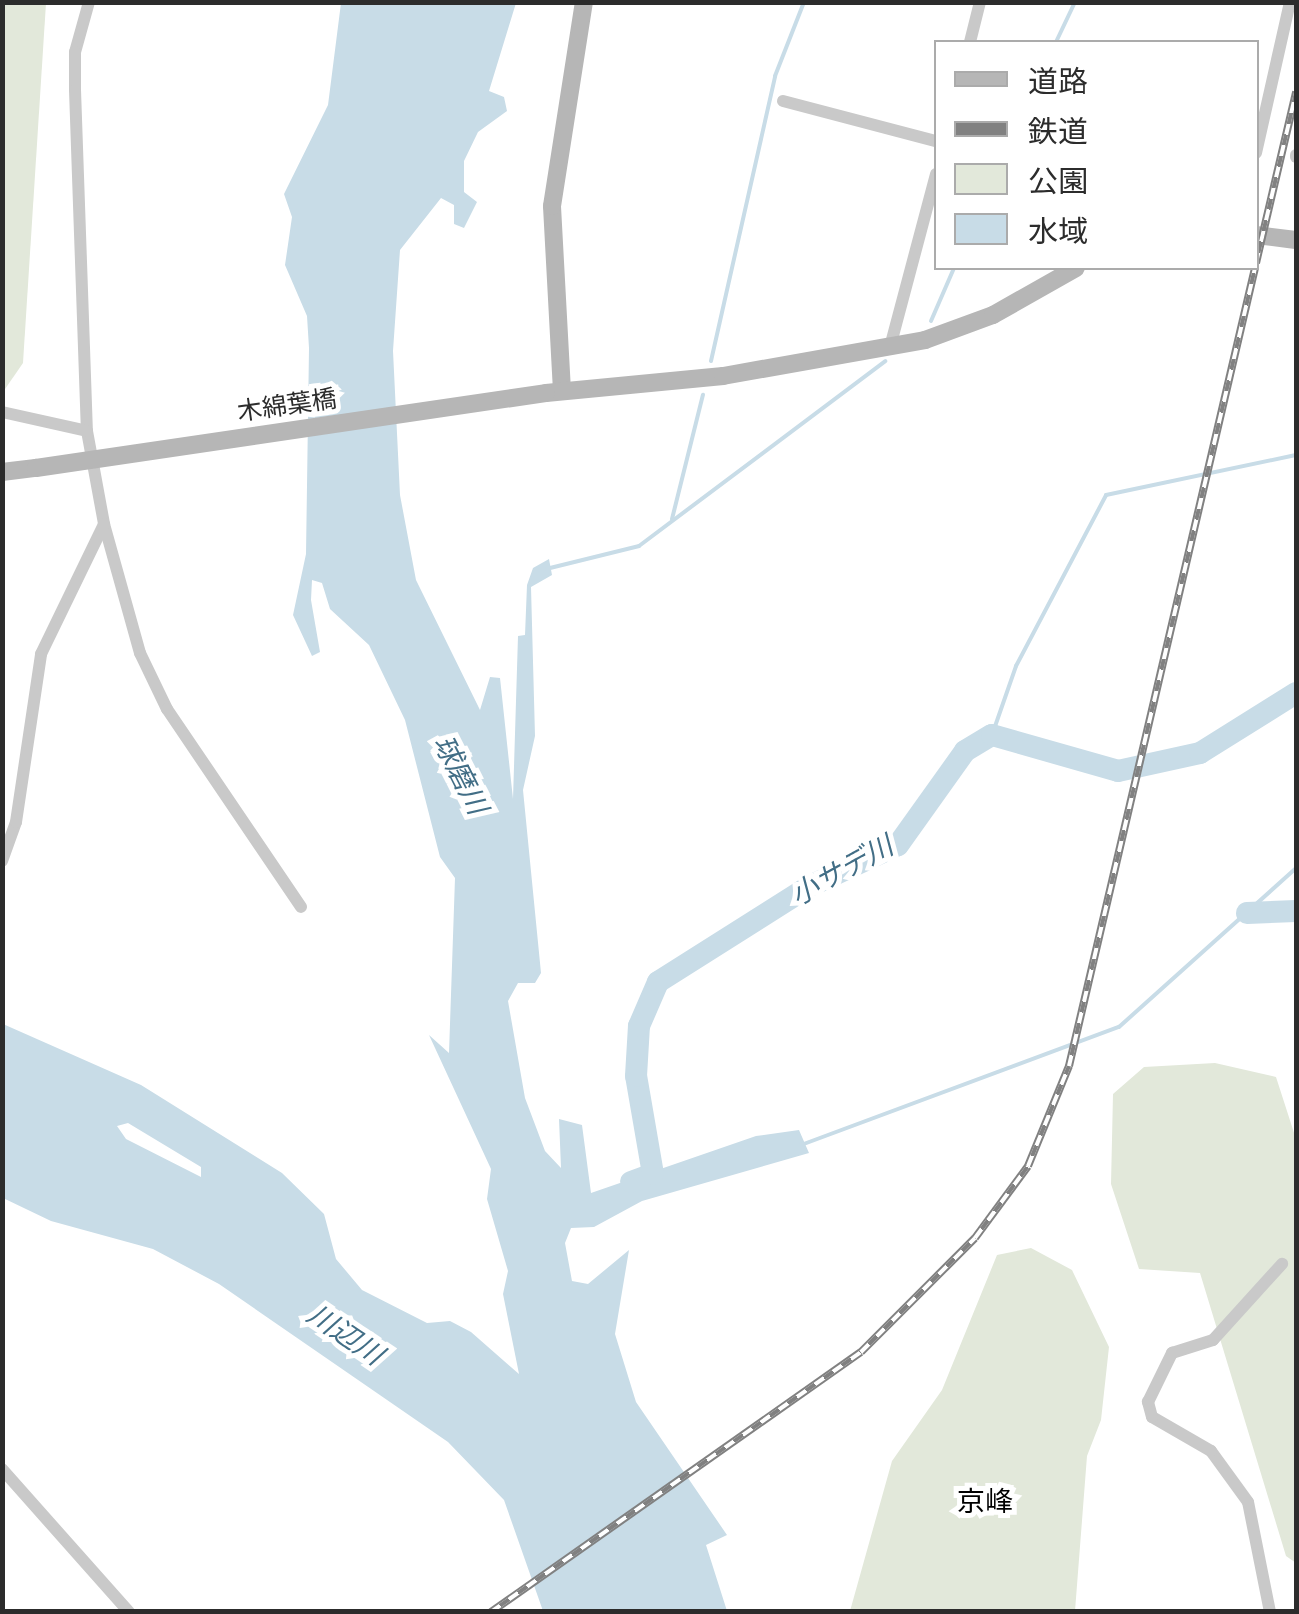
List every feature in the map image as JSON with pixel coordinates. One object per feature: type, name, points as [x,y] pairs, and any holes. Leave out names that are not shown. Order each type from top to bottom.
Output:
[{"type":"main road","points":[[554,392],[552,206],[584,2]]},
{"type":"main road","points":[[1259,235],[1296,240]]},
{"type":"main road","name":"木綿葉橋","points":[[2,472],[554,392],[723,376],[890,346],[993,315],[1072,270]]},
{"type":"street","points":[[88,2],[75,52],[87,431],[104,524],[140,653],[167,709],[301,907]]},
{"type":"street","points":[[970,40],[980,2]]},
{"type":"street","points":[[1259,140],[1290,2]]},
{"type":"street","points":[[783,101],[934,140]]},
{"type":"street","points":[[890,346],[934,181]]},
{"type":"street","points":[[2,412],[87,431]]},
{"type":"street","points":[[2,862],[16,822],[41,654],[104,524]]},
{"type":"street","points":[[1270,1612],[1248,1502],[1211,1451],[1152,1417],[1148,1402],[1172,1353],[1213,1340],[1282,1264]]},
{"type":"street","points":[[2,1469],[129,1612]]},
{"type":"green space","points":[[3,2],[46,3],[23,363],[3,392]]},
{"type":"green space","points":[[1215,1063],[1276,1077],[1296,1139],[1296,1563],[1286,1556],[1200,1273],[1139,1269],[1111,1184],[1113,1094],[1144,1067]]},
{"type":"green space","points":[[1031,1248],[1072,1270],[1109,1347],[1101,1420],[1087,1456],[1075,1611],[850,1611],[892,1461],[942,1390],[997,1255]]},
{"type":"water","points":[[341,3],[516,3],[489,91],[504,97],[507,111],[478,132],[464,161],[464,192],[477,202],[464,228],[454,224],[454,205],[441,198],[400,250],[393,351],[400,495],[416,580],[480,710],[490,677],[500,678],[513,799],[518,636],[525,635],[527,585],[533,568],[549,559],[552,575],[531,587],[535,736],[523,790],[541,973],[535,983],[518,983],[508,1001],[525,1098],[545,1151],[561,1168],[559,1119],[582,1125],[591,1193],[756,1136],[799,1130],[809,1153],[642,1201],[594,1227],[571,1228],[565,1243],[572,1281],[588,1284],[629,1250],[615,1334],[636,1402],[727,1535],[706,1545],[727,1611],[543,1611],[504,1500],[448,1442],[219,1284],[153,1249],[51,1221],[3,1198],[3,1024],[141,1085],[282,1173],[324,1214],[336,1259],[362,1290],[427,1323],[450,1321],[471,1332],[519,1374],[503,1294],[508,1271],[487,1199],[491,1169],[429,1035],[449,1053],[455,878],[440,857],[405,720],[369,645],[330,609],[322,583],[312,580],[311,600],[320,652],[312,656],[293,615],[306,554],[309,348],[307,316],[285,265],[292,217],[284,194],[328,105]],"holes":[[[128,1123],[201,1167],[201,1177],[126,1139],[117,1126]]]},
{"type":"waterway","points":[[711,361],[775,76],[804,2]]},
{"type":"waterway","points":[[1057,40],[1075,2]]},
{"type":"waterway","points":[[931,321],[953,270]]},
{"type":"waterway","points":[[546,569],[639,546],[885,361]]},
{"type":"waterway","points":[[672,519],[703,395]]},
{"type":"waterway","points":[[992,735],[1016,666],[1106,495],[1296,455]]},
{"type":"waterway","name":"小サデ川","points":[[631,1182],[653,1174],[636,1076],[639,1026],[658,982],[810,886],[898,845],[965,751],[992,735],[1118,771],[1200,753],[1296,693]]},
{"type":"waterway","points":[[801,1145],[1119,1027],[1296,868]]},
{"type":"waterway","points":[[1247,913],[1296,911]]},
{"type":"railway","points":[[1259,250],[1296,92]]},
{"type":"railway","points":[[491,1612],[861,1352],[975,1238],[1028,1166],[1069,1066],[1255,270]]},
{"type":"district","name":"京峰","points":[[985,1502]]},
{"type":"water label","name":"球磨川","points":[[460,775]]},
{"type":"water label","name":"川辺川","points":[[345,1335]]}]
